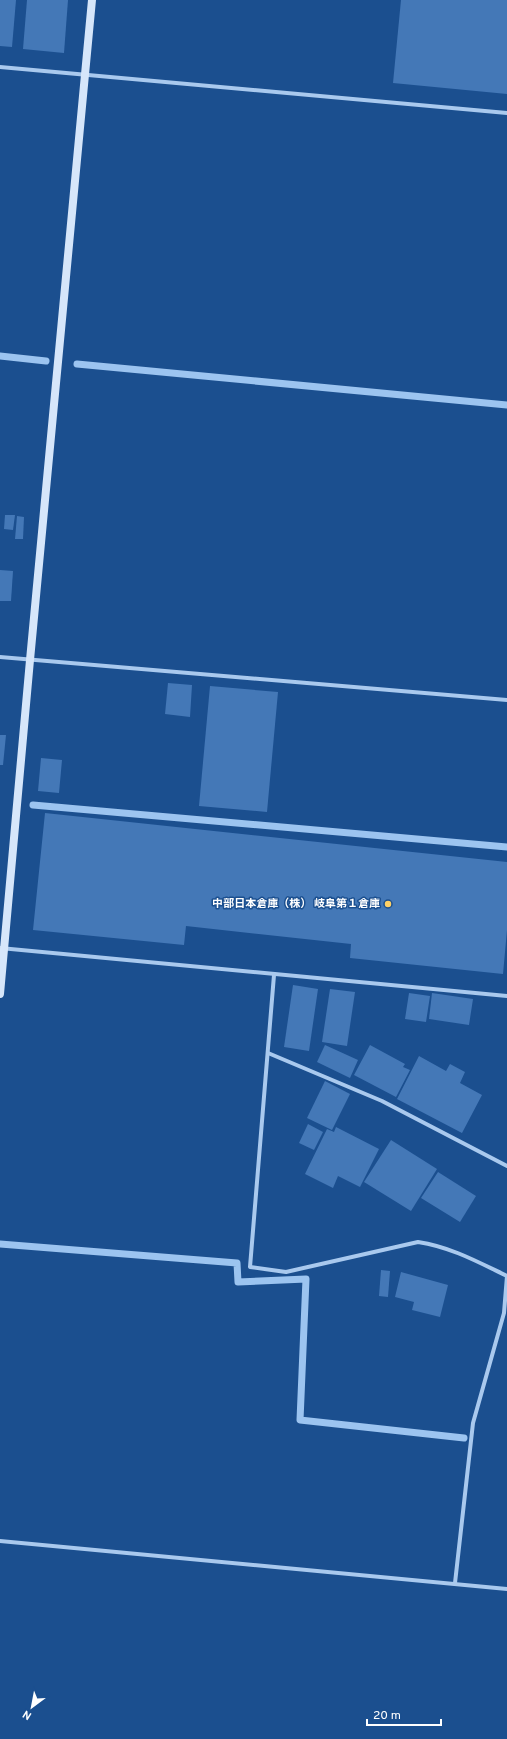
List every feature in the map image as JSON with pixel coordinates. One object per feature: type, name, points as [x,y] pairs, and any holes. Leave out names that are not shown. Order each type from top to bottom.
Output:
[{"type":"street","points":[[0,994],[2,949],[92,0]]},
{"type":"street","points":[[0,67],[507,113]]},
{"type":"street","points":[[0,657],[507,700]]},
{"type":"street","points":[[2,949],[507,996]]},
{"type":"street","points":[[274,974],[250,1267],[286,1272],[418,1242],[438,1245],[463,1254],[507,1276],[506,1313],[473,1423],[455,1583]]},
{"type":"street","points":[[268,1053],[382,1101],[507,1166]]},
{"type":"street","points":[[0,1542],[507,1589]]},
{"type":"building","points":[[0,0],[16,0],[12,47],[0,46]]},
{"type":"building","points":[[27,0],[68,0],[64,53],[23,49]]},
{"type":"building","points":[[401,0],[507,0],[507,94],[393,83]]},
{"type":"building","points":[[5,515],[15,515],[13,530],[4,529]]},
{"type":"building","points":[[17,516],[24,517],[23,539],[15,539]]},
{"type":"building","points":[[0,570],[13,571],[11,601],[0,601]]},
{"type":"building","points":[[168,683],[192,685],[190,717],[165,714]]},
{"type":"building","points":[[210,686],[278,692],[267,812],[199,806]]},
{"type":"building","points":[[0,735],[6,735],[3,765],[0,765]]},
{"type":"building","points":[[41,758],[62,760],[59,793],[38,791]]},
{"type":"building","name":"中部日本倉庫（株） 岐阜第１倉庫","points":[[45,813],[507,862],[507,930],[503,974],[350,958],[351,944],[186,926],[184,945],[33,930]]},
{"type":"building","points":[[293,985],[318,989],[309,1051],[284,1047]]},
{"type":"building","points":[[330,989],[355,992],[347,1046],[322,1042]]},
{"type":"building","points":[[409,993],[430,996],[426,1022],[405,1019]]},
{"type":"building","points":[[432,993],[473,999],[469,1025],[429,1019]]},
{"type":"building","points":[[325,1045],[358,1060],[350,1078],[317,1062]]},
{"type":"building","points":[[370,1045],[405,1064],[403,1067],[410,1070],[396,1097],[354,1075]]},
{"type":"building","points":[[419,1056],[446,1071],[450,1064],[465,1072],[460,1083],[482,1095],[462,1133],[397,1099]]},
{"type":"building","points":[[325,1081],[350,1094],[332,1130],[307,1118]]},
{"type":"building","points":[[308,1124],[323,1132],[314,1150],[299,1143]]},
{"type":"building","points":[[336,1127],[379,1149],[360,1187],[338,1176],[333,1188],[305,1174],[327,1129],[334,1132]]},
{"type":"building","points":[[391,1140],[437,1169],[411,1211],[364,1182]]},
{"type":"building","points":[[438,1172],[476,1196],[460,1222],[421,1198]]},
{"type":"building","points":[[381,1270],[390,1271],[388,1297],[379,1296]]},
{"type":"building","points":[[401,1272],[448,1285],[440,1317],[412,1310],[414,1302],[395,1297]]},
{"type":"waterway","points":[[0,356],[46,361]]},
{"type":"waterway","points":[[77,364],[507,405]]},
{"type":"waterway","points":[[33,805],[507,847]]},
{"type":"waterway","points":[[0,1244],[237,1263],[238,1282],[306,1279],[300,1420],[464,1438]]},
{"type":"place","name":"中部日本倉庫（株） 岐阜第１倉庫","points":[[388,904]]}]
